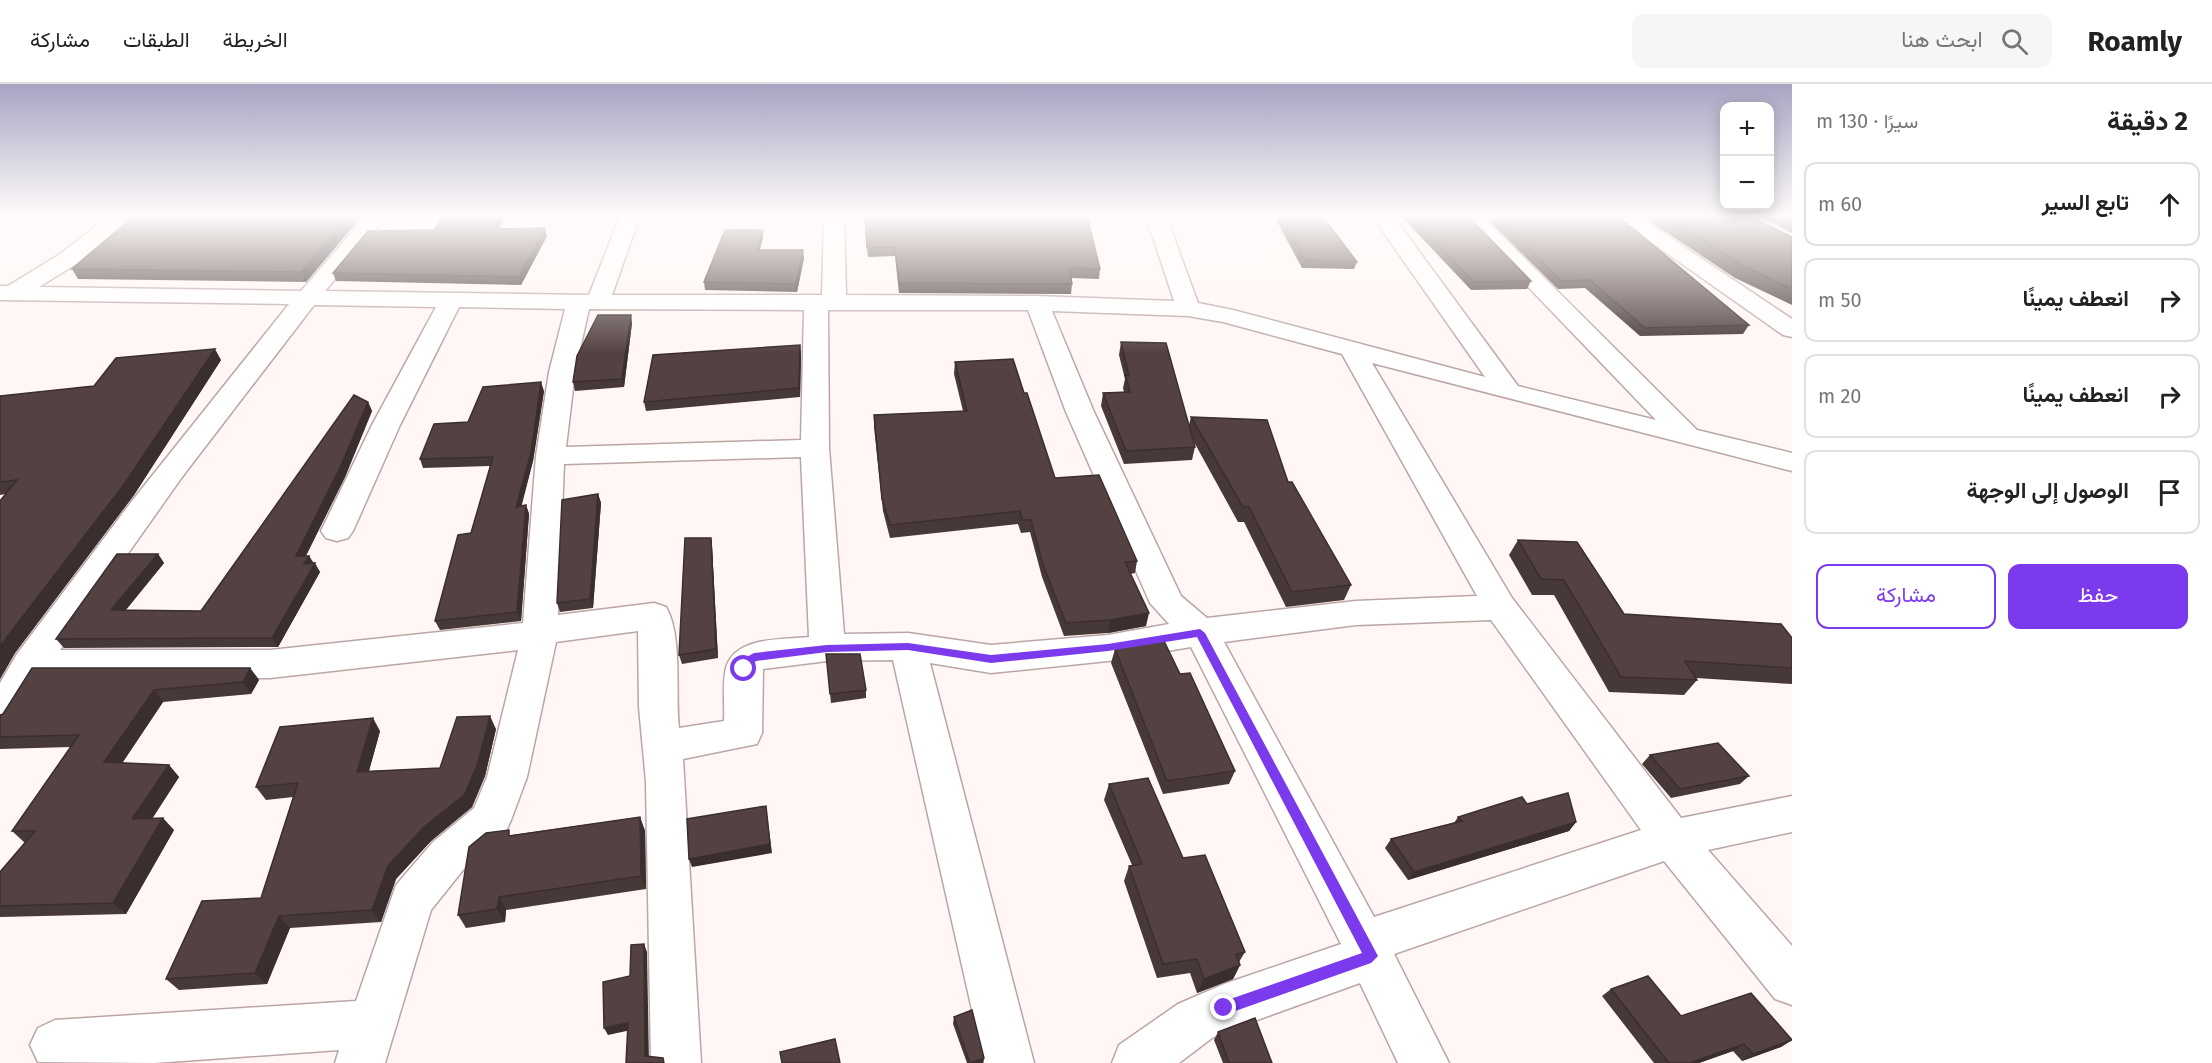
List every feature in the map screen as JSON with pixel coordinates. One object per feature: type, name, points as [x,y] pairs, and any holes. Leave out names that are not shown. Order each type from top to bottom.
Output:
[{"type":"street","points":[[4,296],[63,262]]},
{"type":"street","points":[[0,714],[30,664],[78,595],[306,297],[337,262]]},
{"type":"street","points":[[55,1044],[365,1043],[412,900],[448,856],[490,820],[507,777],[540,634],[550,456],[562,372],[588,302],[608,262]]},
{"type":"street","points":[[827,648],[815,448],[829,262]]},
{"type":"street","points":[[1172,262],[1188,309]]},
{"type":"street","points":[[1415,262],[1509,392]]},
{"type":"street","points":[[1515,262],[1688,437]]},
{"type":"street","points":[[1691,262],[1792,330]]},
{"type":"street","points":[[4,296],[452,298],[588,302],[1037,303],[1188,309],[1225,315],[1786,465]]},
{"type":"street","points":[[337,531],[386,425],[452,298]]},
{"type":"street","points":[[1037,303],[1080,412],[1167,603],[1200,633],[1368,949],[1424,1063]]},
{"type":"street","points":[[1351,348],[1500,607],[1672,839],[1792,982]]},
{"type":"street","points":[[550,456],[815,448]]},
{"type":"street","points":[[662,747],[743,733],[744,669],[747,662],[754,657],[827,648],[908,646],[991,659],[1108,648],[1200,633],[1356,613],[1500,607]]},
{"type":"street","points":[[30,664],[270,664],[540,634],[556,628],[654,616],[676,1063]]},
{"type":"street","points":[[908,646],[1009,1063]]},
{"type":"street","points":[[1162,1054],[1195,1021],[1368,949],[1672,839],[1792,814]]},
{"type":"building","points":[[81,262],[310,262],[301,272],[72,269]]},
{"type":"building","points":[[342,262],[527,262],[519,277],[333,273]]},
{"type":"building","points":[[712,262],[801,262],[796,284],[704,282]]},
{"type":"building","points":[[897,262],[1098,262],[1100,269],[1069,268],[1072,284],[899,283]]},
{"type":"building","points":[[1455,262],[1512,262],[1531,281],[1474,282]]},
{"type":"building","points":[[1542,262],[1673,262],[1749,325],[1645,328],[1590,280],[1562,281]]},
{"type":"building","points":[[1736,262],[1792,262],[1792,289]]},
{"type":"building","points":[[598,315],[631,315],[622,379],[573,382],[577,356]]},
{"type":"building","points":[[1121,342],[1166,343],[1195,447],[1126,451],[1103,393],[1130,392],[1125,375],[1129,376]]},
{"type":"building","points":[[800,345],[799,388],[644,402],[653,355]]},
{"type":"building","points":[[215,349],[125,483],[0,647],[0,501],[17,480],[0,482],[0,396],[94,386],[116,358]]},
{"type":"building","points":[[1013,359],[1024,393],[1027,393],[1055,478],[1099,475],[1137,561],[1125,562],[1149,613],[1110,620],[1066,623],[1043,565],[1031,520],[1022,520],[1020,511],[890,525],[882,499],[874,415],[967,411],[955,362]]},
{"type":"building","points":[[541,382],[531,453],[516,507],[526,505],[517,612],[435,621],[458,535],[471,533],[493,457],[420,459],[434,424],[468,422],[483,387]]},
{"type":"building","points":[[354,395],[368,402],[340,468],[296,556],[309,556],[304,564],[315,563],[272,638],[56,639],[117,554],[158,554],[111,610],[201,611]]},
{"type":"building","points":[[1191,417],[1267,420],[1288,482],[1292,482],[1351,585],[1292,592],[1249,507],[1243,507]]},
{"type":"building","points":[[598,494],[590,599],[557,603],[562,500]]},
{"type":"building","points":[[685,538],[711,538],[716,649],[679,655]]},
{"type":"building","points":[[1518,540],[1577,542],[1624,614],[1781,624],[1792,638],[1792,668],[1685,661],[1697,680],[1621,677],[1564,580],[1541,579]]},
{"type":"building","points":[[1164,641],[1180,674],[1190,673],[1235,771],[1167,781],[1115,649]]},
{"type":"building","points":[[826,654],[860,654],[866,690],[830,694]]},
{"type":"building","points":[[32,668],[250,668],[243,682],[154,690],[104,762],[169,765],[132,819],[163,818],[113,903],[0,906],[0,872],[35,831],[12,831],[79,735],[0,737],[0,715],[3,714]]},
{"type":"building","points":[[490,716],[478,763],[465,794],[423,828],[388,866],[372,910],[279,916],[255,973],[166,979],[202,901],[261,898],[298,783],[256,787],[280,727],[373,718],[357,772],[440,768],[457,717]]},
{"type":"building","points":[[1718,743],[1749,776],[1680,789],[1650,755]]},
{"type":"building","points":[[1148,778],[1183,858],[1205,855],[1245,952],[1236,954],[1240,965],[1204,979],[1197,959],[1163,964],[1129,866],[1142,864],[1109,784]]},
{"type":"building","points":[[1568,793],[1576,822],[1414,872],[1391,839],[1462,821],[1458,817],[1522,797],[1527,804]]},
{"type":"building","points":[[766,806],[770,844],[689,859],[687,819]]},
{"type":"building","points":[[640,817],[641,876],[499,897],[497,909],[458,915],[469,847],[486,833],[509,830],[509,836]]},
{"type":"building","points":[[644,944],[645,1056],[663,1058],[664,1063],[626,1063],[628,1023],[604,1028],[603,982],[630,976],[631,945]]},
{"type":"building","points":[[1648,976],[1681,1016],[1751,993],[1792,1040],[1753,1054],[1744,1044],[1689,1063],[1669,1063],[1611,989]]},
{"type":"building","points":[[972,1010],[984,1058],[970,1063],[954,1017]]},
{"type":"building","points":[[1255,1018],[1272,1063],[1229,1063],[1218,1032]]},
{"type":"building","points":[[835,1039],[840,1063],[782,1063],[780,1052]]},
{"type":"route","points":[[744,669],[747,662],[754,657],[827,648],[908,646],[974,659],[991,659],[1108,648],[1200,633],[1371,956],[1224,1008]]}]
